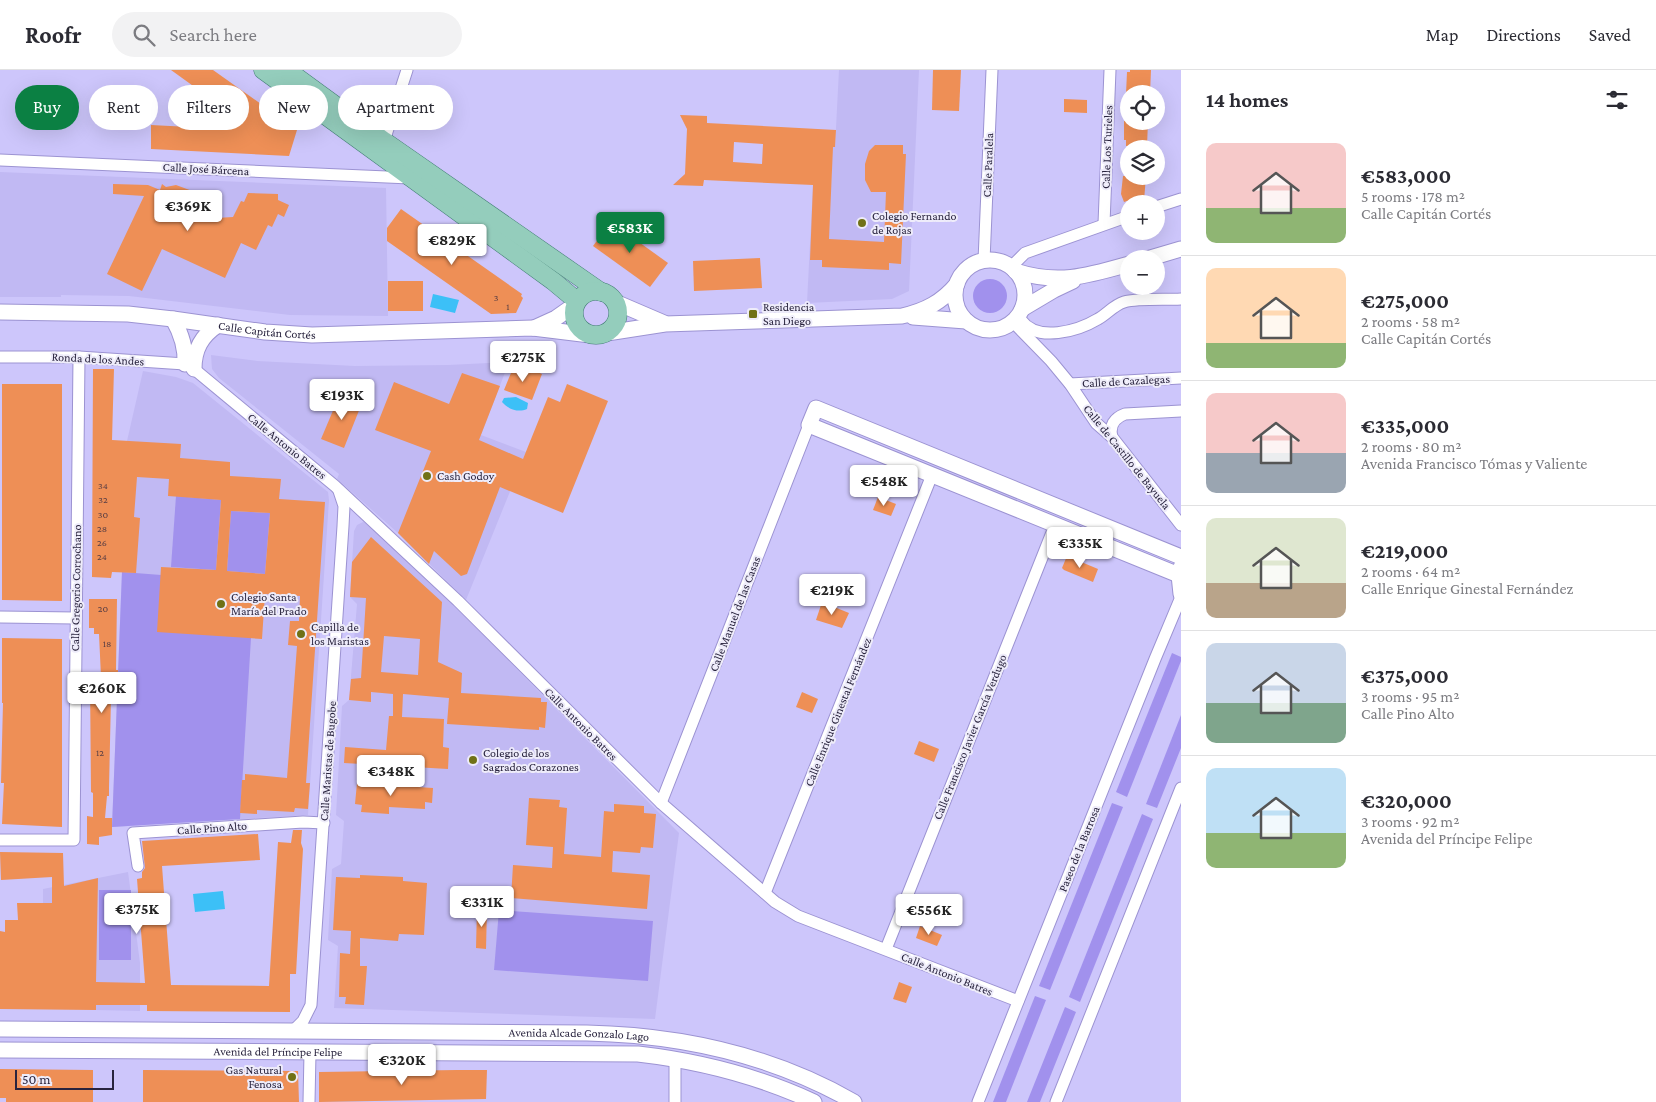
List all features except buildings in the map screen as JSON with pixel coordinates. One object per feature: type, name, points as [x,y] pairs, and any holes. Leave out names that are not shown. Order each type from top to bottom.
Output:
[{"type":"main road","points":[[263,70],[553,281],[577,303],[574,312],[575,322],[581,330],[598,334],[613,328],[618,319],[618,311],[608,297],[384,141],[287,70]]},
{"type":"main road","name":"Calle Capitán Cortés","points":[[577,303],[588,293],[608,297]]},
{"type":"street","points":[[384,141],[407,70]]},
{"type":"street","name":"Calle Paralela","points":[[984,261],[992,70]]},
{"type":"street","name":"Calle Los Turieles","points":[[1104,224],[1110,70]]},
{"type":"street","name":"Calle José Bárcena","points":[[0,160],[412,178]]},
{"type":"street","points":[[1165,204],[1181,200]]},
{"type":"street","points":[[1013,269],[1025,253],[1120,219]]},
{"type":"street","points":[[1165,254],[1181,249]]},
{"type":"street","points":[[984,261],[998,261],[1013,269],[1050,279],[1088,276],[1120,267]]},
{"type":"street","name":"Calle Capitán Cortés","points":[[0,312],[128,314],[265,332],[312,335],[533,328],[598,334],[665,324],[902,316],[927,309],[944,297],[967,268],[975,263],[984,261]]},
{"type":"street","points":[[1013,269],[1024,288],[1024,300],[1018,316],[1024,324],[1042,332],[1055,332],[1089,324],[1122,302],[1181,299]]},
{"type":"street","name":"Calle Capitán Cortés","points":[[890,316],[966,321],[977,328],[989,330],[1002,328],[1054,290],[1088,276]]},
{"type":"street","points":[[956,284],[956,302],[960,314],[966,321]]},
{"type":"street","name":"Calle Capitán Cortés","points":[[608,297],[665,324]]},
{"type":"street","name":"Calle Capitán Cortés","points":[[533,328],[556,318],[577,303]]},
{"type":"street","name":"Calle de Castillo de Bayuela","points":[[1018,316],[1070,384],[1096,423],[1112,438],[1181,525]]},
{"type":"street","points":[[173,319],[181,335],[189,367]]},
{"type":"street","points":[[189,367],[194,360],[200,342],[218,325]]},
{"type":"street","name":"Ronda de los Andes","points":[[0,357],[79,357],[189,367]]},
{"type":"street","name":"Calle Gregorio Corrochano","points":[[0,840],[74,840],[79,357]]},
{"type":"street","name":"Calle Antonio Batres","points":[[189,367],[335,486],[458,601],[661,802],[787,910],[798,916],[1018,1001]]},
{"type":"street","name":"Calle de Cazalegas","points":[[1070,384],[1181,378]]},
{"type":"street","points":[[1181,557],[816,408],[809,425],[1055,525],[1180,571],[1181,595]]},
{"type":"street","points":[[1112,438],[1113,423],[1125,414],[1181,411]]},
{"type":"street","name":"Calle Manuel de las Casas","points":[[661,802],[809,425]]},
{"type":"street","name":"Calle Enrique Ginestal Fernández","points":[[765,893],[932,475]]},
{"type":"street","name":"Calle Maristas de Bugobe","points":[[292,1032],[303,1021],[311,1005],[344,519],[344,506],[340,493],[335,486]]},
{"type":"street","name":"Calle Francisco Javier García Verdugo","points":[[886,949],[1055,525]]},
{"type":"street","name":"Paseo de la Barrosa","points":[[978,1102],[1181,595]]},
{"type":"street","points":[[0,618],[75,618]]},
{"type":"street","points":[[1056,1102],[1181,788]]},
{"type":"street","name":"Calle Pino Alto","points":[[138,866],[133,833],[303,822],[324,823]]},
{"type":"street","name":"Avenida del Príncipe Felipe","points":[[0,1029],[292,1032]]},
{"type":"street","name":"Avenida Alcade Gonzalo Lago","points":[[292,1032],[577,1032],[649,1036],[694,1043],[747,1056],[798,1074],[854,1102]]},
{"type":"street","name":"Avenida del Príncipe Felipe","points":[[0,1050],[638,1054],[675,1059]]},
{"type":"street","points":[[310,1053],[310,1102]]},
{"type":"street","points":[[675,1102],[675,1059],[746,1075],[814,1102]]},
{"type":"shaded area","name":"Colegio Fernando de Rojas","points":[[839,70],[919,70],[909,291],[892,299],[807,303],[813,185],[831,185],[832,167],[829,147],[835,147]]},
{"type":"shaded area","points":[[0,172],[386,188],[388,316],[290,315],[129,296],[61,295],[61,297],[0,297]]},
{"type":"shaded area","points":[[990,279],[997,280],[1002,284],[1006,289],[1006,303],[1002,308],[997,312],[990,313],[983,312],[978,308],[974,303],[973,296],[974,289],[978,284],[983,280]]},
{"type":"shaded area","name":"Cash Godoy","points":[[211,355],[257,361],[355,366],[509,362],[481,435],[526,452],[466,600],[398,533],[337,479],[339,474],[219,378],[212,369]]},
{"type":"shaded area","name":"Colegio Santa María del Prado","points":[[143,371],[176,377],[193,383],[328,492],[308,815],[112,827],[127,441]]},
{"type":"shaded area","points":[[176,496],[221,500],[216,570],[171,567]]},
{"type":"shaded area","points":[[231,511],[270,513],[265,574],[227,571]]},
{"type":"shaded area","name":"Colegio de los Sagrados Corazones","points":[[363,522],[374,528],[445,597],[679,833],[655,1019],[334,1008],[338,946],[328,940],[332,869],[341,864],[344,821],[336,815],[342,706],[349,700],[357,604],[350,597],[354,531],[357,525]]},
{"type":"shaded area","points":[[122,572],[265,583],[251,638],[240,819],[112,827]]},
{"type":"shaded area","points":[[1172,653],[1181,657],[1181,661],[1127,797],[1116,792]]},
{"type":"shaded area","points":[[1181,715],[1181,748],[1157,808],[1146,804]]},
{"type":"shaded area","points":[[1112,803],[1123,807],[1050,990],[1039,986]]},
{"type":"shaded area","points":[[1142,814],[1153,819],[1080,1002],[1069,997]]},
{"type":"shaded area","points":[[128,872],[140,963],[140,1011],[96,1010],[96,968],[43,958],[43,889]]},
{"type":"shaded area","points":[[99,890],[131,890],[131,960],[99,960]]},
{"type":"shaded area","points":[[499,910],[653,921],[648,981],[494,970]]},
{"type":"shaded area","points":[[1035,996],[1046,1000],[1006,1102],[993,1102]]},
{"type":"shaded area","points":[[1065,1007],[1076,1012],[1040,1102],[1027,1102]]},
{"type":"water","points":[[433,294],[459,300],[455,313],[430,307]]},
{"type":"water","points":[[516,397],[528,403],[527,409],[513,410],[502,402],[504,398]]},
{"type":"water","points":[[223,891],[225,909],[195,912],[193,894]]},
{"type":"place","name":"Colegio Fernando de Rojas","points":[[862,223]]},
{"type":"place","name":"Residencia San Diego","points":[[753,314]]},
{"type":"place","name":"Cash Godoy","points":[[427,476]]},
{"type":"place","name":"Colegio Santa María del Prado","points":[[221,604]]},
{"type":"place","name":"Capilla de los Maristas","points":[[301,634]]},
{"type":"place","name":"Colegio de los Sagrados Corazones","points":[[473,760]]},
{"type":"place","name":"Gas Natural Fenosa","points":[[292,1077]]}]
